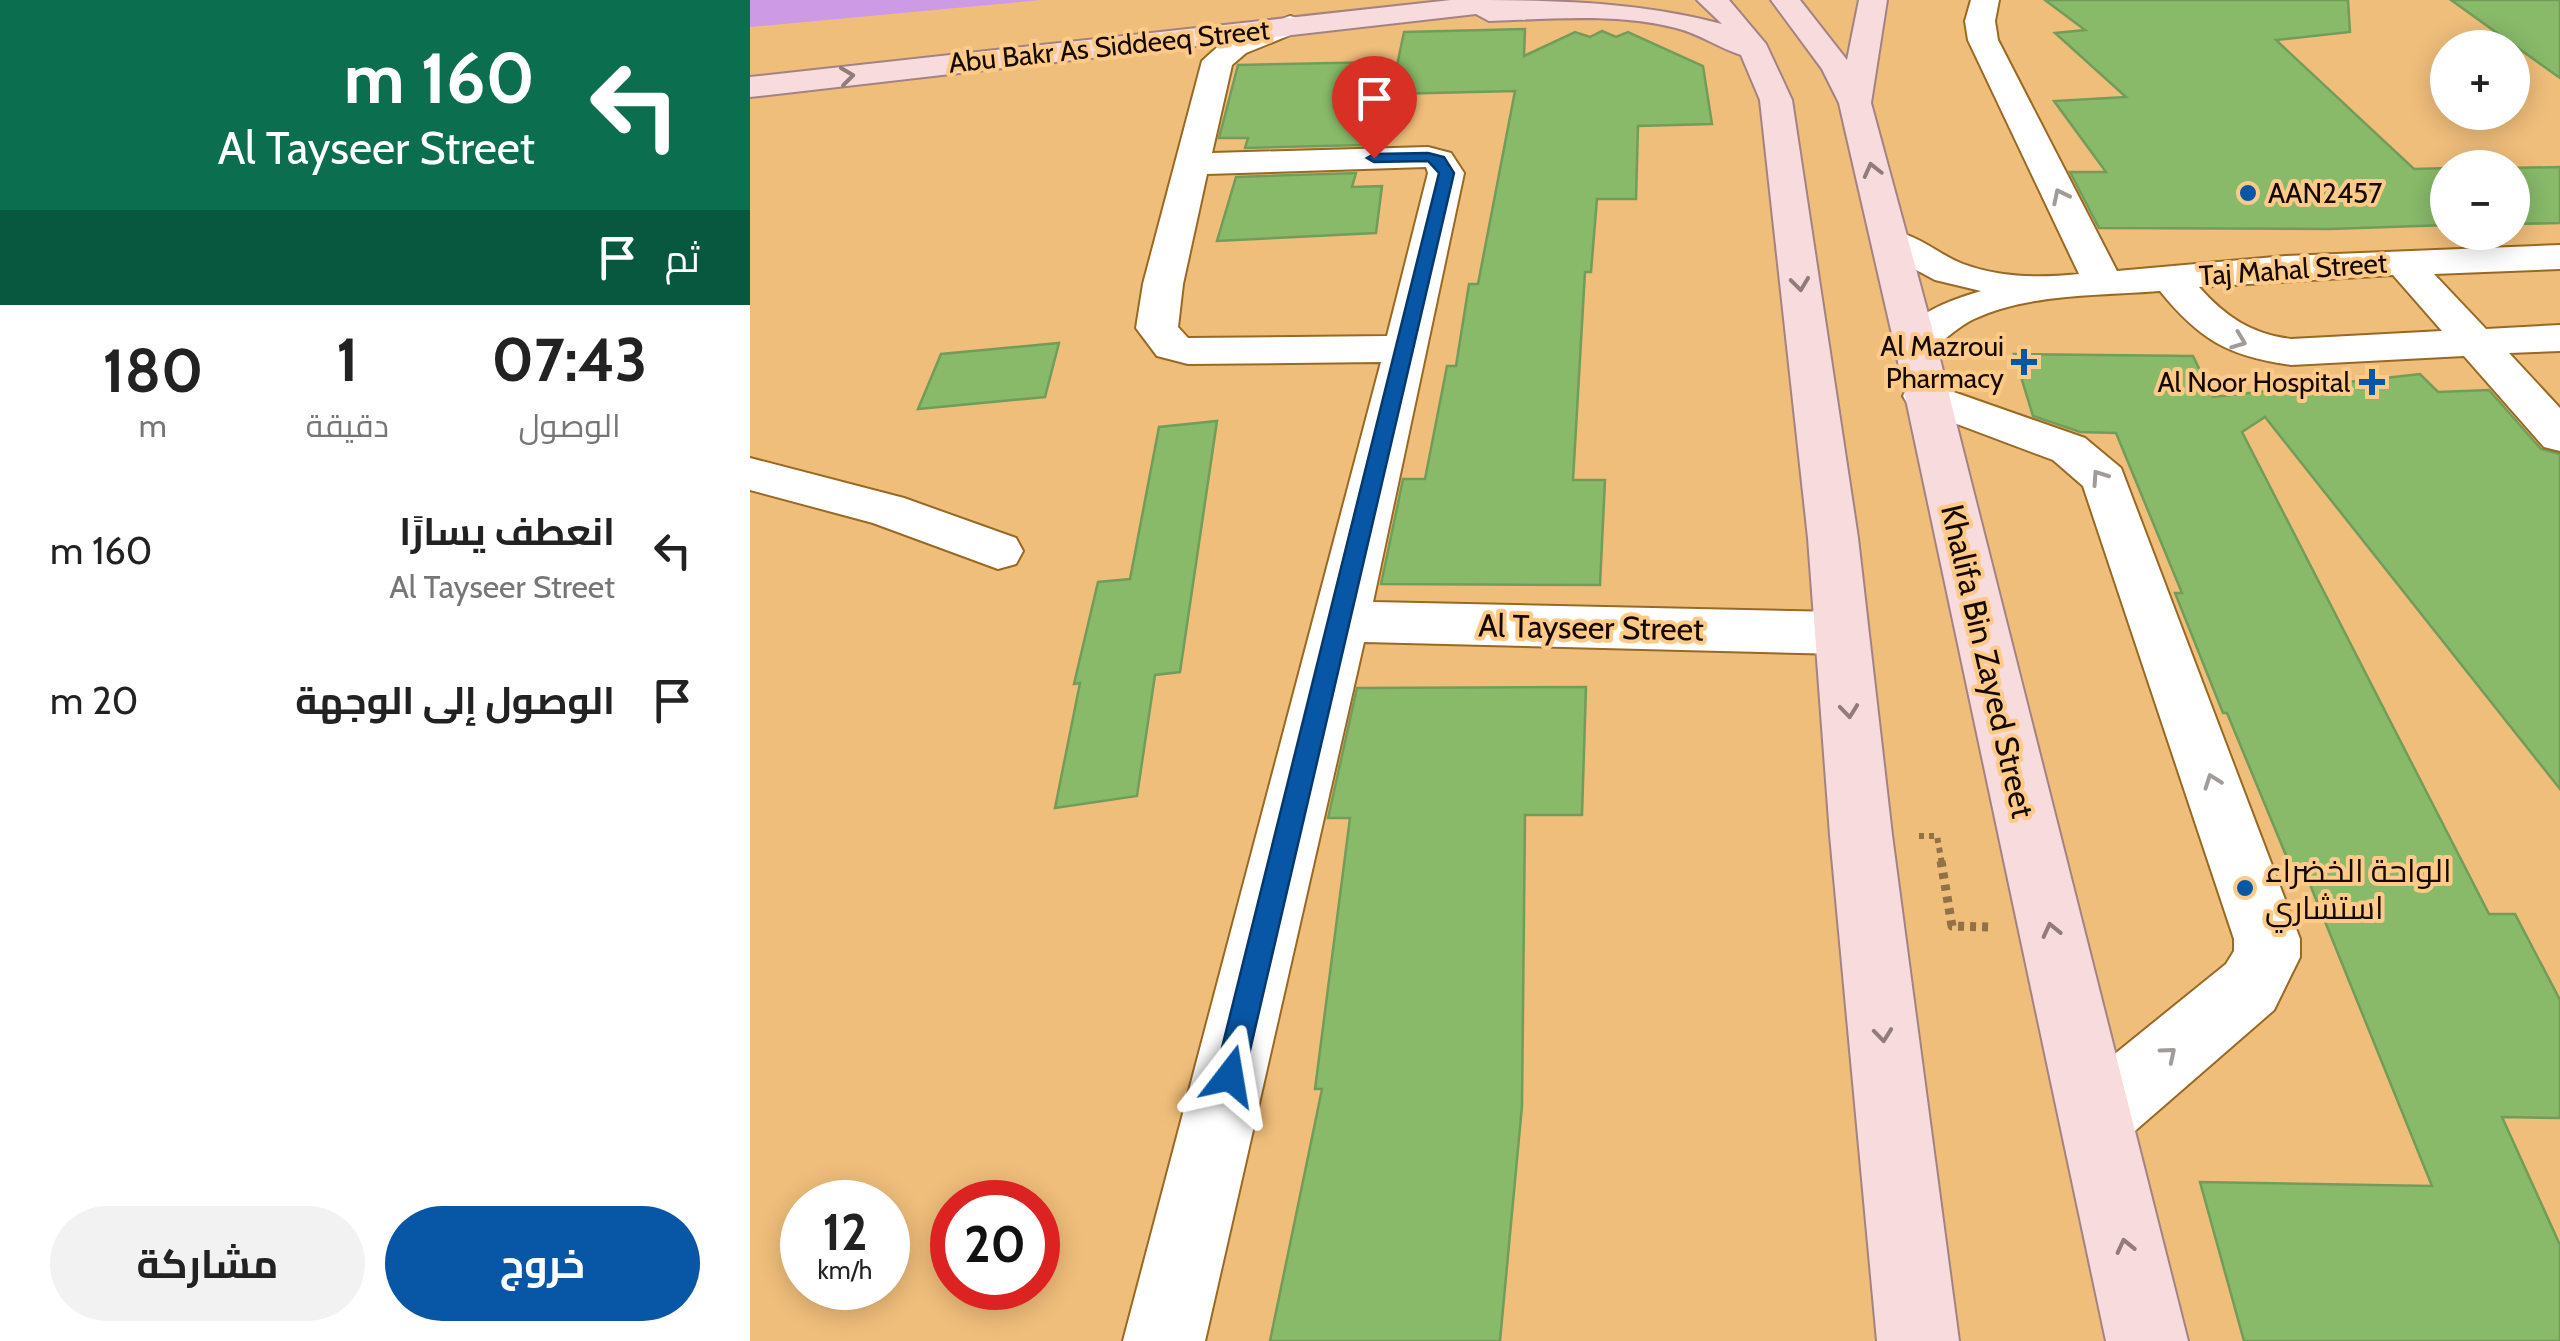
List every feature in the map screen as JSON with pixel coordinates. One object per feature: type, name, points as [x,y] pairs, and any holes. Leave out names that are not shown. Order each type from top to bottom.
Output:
[{"type":"main road","name":"Abu Bakr As Siddeeq Street","points":[[750,87],[1336,20],[1405,7],[1528,0]]},
{"type":"main road","points":[[1711,0],[1736,23],[1758,55],[1776,100],[1833,538],[1861,836],[1918,1341]]},
{"type":"main road","name":"Khalifa Bin Zayed Street","points":[[1784,0],[1837,67],[1854,103],[1890,241],[2147,1341]]},
{"type":"main road","points":[[1854,103],[1872,0]]},
{"type":"main road","points":[[1405,7],[1662,15],[1727,34],[1758,55]]},
{"type":"street","points":[[1986,0],[1980,21],[1982,40],[2103,283]]},
{"type":"street","points":[[1290,25],[1235,46],[1217,61],[1163,284],[1157,328],[1172,347],[1199,351],[1407,348]]},
{"type":"street","points":[[1163,39],[1206,50],[1217,61]]},
{"type":"street","points":[[1164,1341],[1342,621],[1446,173],[1439,160],[1412,157],[1191,164]]},
{"type":"street","name":"Taj Mahal Street","points":[[1890,241],[1949,272],[2027,290]]},
{"type":"street","name":"Taj Mahal Street","points":[[1920,370],[1936,324],[1962,310],[2027,290],[2402,262],[2560,257]]},
{"type":"street","points":[[2402,262],[2560,436]]},
{"type":"street","points":[[2169,277],[2225,336],[2264,350],[2560,338]]},
{"type":"street","points":[[1920,370],[2069,448],[2104,478],[2267,939],[2267,957],[2250,986],[2095,1117]]},
{"type":"street","points":[[750,474],[887,510],[998,550]]},
{"type":"street","name":"Al Tayseer Street","points":[[1342,621],[1841,634]]},
{"type":"path","points":[[1861,836],[1937,836],[1952,926],[2051,929]]},
{"type":"shaded area","points":[[750,0],[1041,0],[750,27]]},
{"type":"building","points":[[2045,0],[2348,0],[2350,32],[2276,40],[2414,169],[2430,169],[2430,226],[2099,228],[2070,172],[2106,172],[2054,101],[2126,97],[2055,33],[2085,30]]},
{"type":"building","points":[[2451,0],[2560,0],[2560,78],[2530,57],[2530,30],[2493,30]]},
{"type":"building","points":[[1525,29],[1524,56],[1575,32],[1590,37],[1602,31],[1616,37],[1628,32],[1703,66],[1712,124],[1638,126],[1636,199],[1597,199],[1591,272],[1585,272],[1573,480],[1605,480],[1600,585],[1381,584],[1403,479],[1425,479],[1447,366],[1456,366],[1469,284],[1478,284],[1515,91],[1391,94],[1404,32]]},
{"type":"building","points":[[1383,62],[1363,145],[1245,148],[1248,138],[1219,138],[1238,65]]},
{"type":"building","points":[[2560,167],[2560,223],[2530,224],[2530,168]]},
{"type":"building","points":[[1356,173],[1352,187],[1382,186],[1376,233],[1217,241],[1236,177]]},
{"type":"building","points":[[1059,343],[1045,397],[918,409],[941,354]]},
{"type":"building","points":[[2014,354],[2193,356],[2213,397],[2420,374],[2438,392],[2489,390],[2541,449],[2560,454],[2560,789],[2265,417],[2242,432],[2489,914],[2515,914],[2560,1000],[2560,1118],[2502,1117],[2560,1245],[2560,1341],[2244,1341],[2200,1182],[2432,1186],[2307,877],[2295,877],[2227,713],[2223,713],[2175,593],[2182,593],[2116,433],[2080,432],[2033,416]]},
{"type":"building","points":[[1217,421],[1180,672],[1155,675],[1137,796],[1055,808],[1080,683],[1074,684],[1098,582],[1130,579],[1159,427]]},
{"type":"building","points":[[1586,687],[1582,815],[1525,815],[1522,1106],[1500,1341],[1270,1341],[1322,1089],[1315,1089],[1350,818],[1328,818],[1357,688]]},
{"type":"place","name":"AAN2457","points":[[2248,193]]},
{"type":"place","name":"Al Mazroui Pharmacy","points":[[2024,362]]},
{"type":"place","name":"Al Noor Hospital","points":[[2372,382]]},
{"type":"place","name":"الواحة الخضراء استشاري","points":[[2245,888]]},
{"type":"route","points":[[1230,1076],[1342,621],[1446,173],[1439,160],[1428,157],[1374,158]]}]
